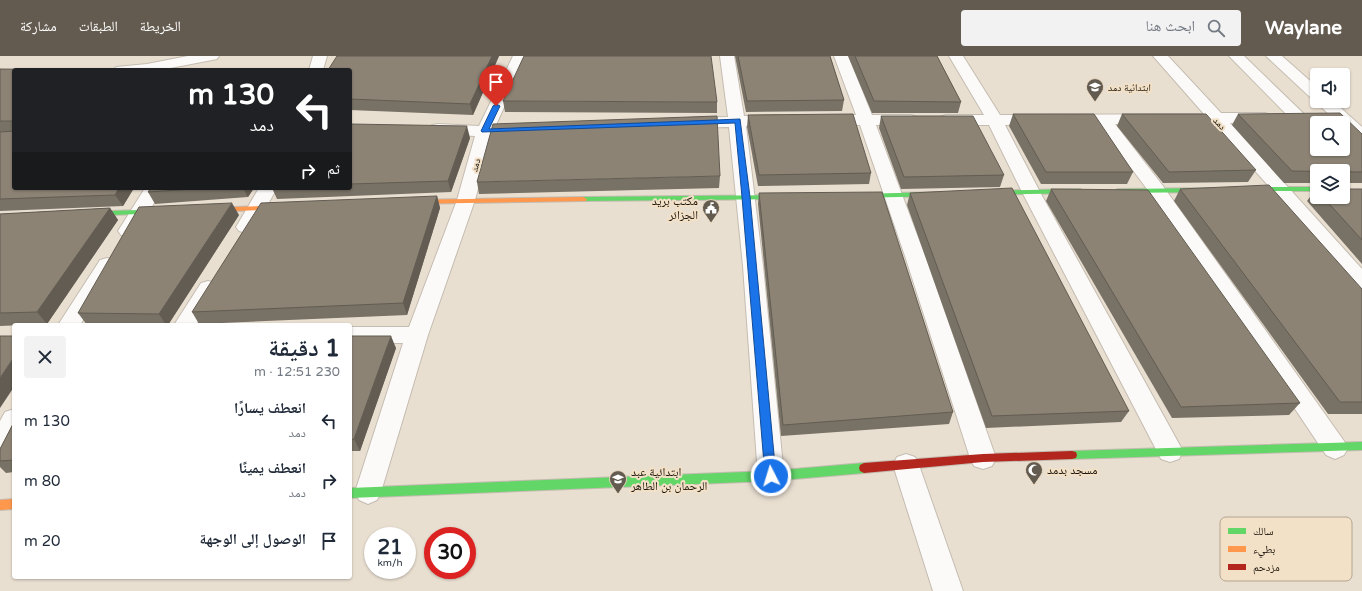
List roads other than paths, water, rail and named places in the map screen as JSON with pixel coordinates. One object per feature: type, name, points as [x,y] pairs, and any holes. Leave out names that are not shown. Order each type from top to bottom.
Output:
[{"type":"street","points":[[147,68],[212,56]]},
{"type":"street","points":[[220,68],[226,56]]},
{"type":"street","points":[[317,68],[320,56]]},
{"type":"street","name":"دمد","points":[[359,492],[466,200],[485,131],[520,56]]},
{"type":"street","points":[[727,56],[738,120],[771,476]]},
{"type":"street","points":[[841,56],[867,120],[894,195],[983,458]]},
{"type":"street","points":[[956,56],[995,120],[1031,192],[1170,451]]},
{"type":"street","name":"دمد","points":[[1160,56],[1214,118],[1281,189],[1362,282]]},
{"type":"street","points":[[1236,56],[1310,117]]},
{"type":"street","points":[[1273,56],[1310,89]]},
{"type":"street","points":[[1332,108],[1341,116]]},
{"type":"street","points":[[814,120],[1310,118]]},
{"type":"street","points":[[1103,119],[1157,190],[1335,448]]},
{"type":"street","points":[[674,123],[738,120],[791,120]]},
{"type":"street","points":[[1350,125],[1362,136]]},
{"type":"street","points":[[421,129],[485,131],[540,129]]},
{"type":"street","points":[[1234,189],[1310,189]]},
{"type":"street","points":[[70,323],[153,190]]},
{"type":"street","points":[[237,241],[258,208],[267,190]]},
{"type":"street","points":[[1110,191],[1219,190]]},
{"type":"street","points":[[978,193],[1086,191]]},
{"type":"street","points":[[847,196],[947,194]]},
{"type":"street","points":[[396,203],[466,200],[801,196]]},
{"type":"street","points":[[195,210],[295,207]]},
{"type":"street","points":[[70,215],[179,210]]},
{"type":"street","points":[[186,323],[217,273]]},
{"type":"street","points":[[352,334],[417,335]]},
{"type":"street","points":[[0,443],[12,422]]},
{"type":"street","points":[[359,492],[771,476],[983,458],[1362,446]]},
{"type":"street","points":[[906,465],[948,591]]},
{"type":"street","points":[[0,505],[12,504]]},
{"type":"place","name":"ابتدائية دمد","points":[[1095,102]]},
{"type":"place","name":"مكتب بريد الجزائر","points":[[711,223]]},
{"type":"place","name":"مسجد بدمد","points":[[1034,485]]},
{"type":"place","name":"ابتدائية عبد الرحمان بن الطاهر","points":[[618,494]]}]
